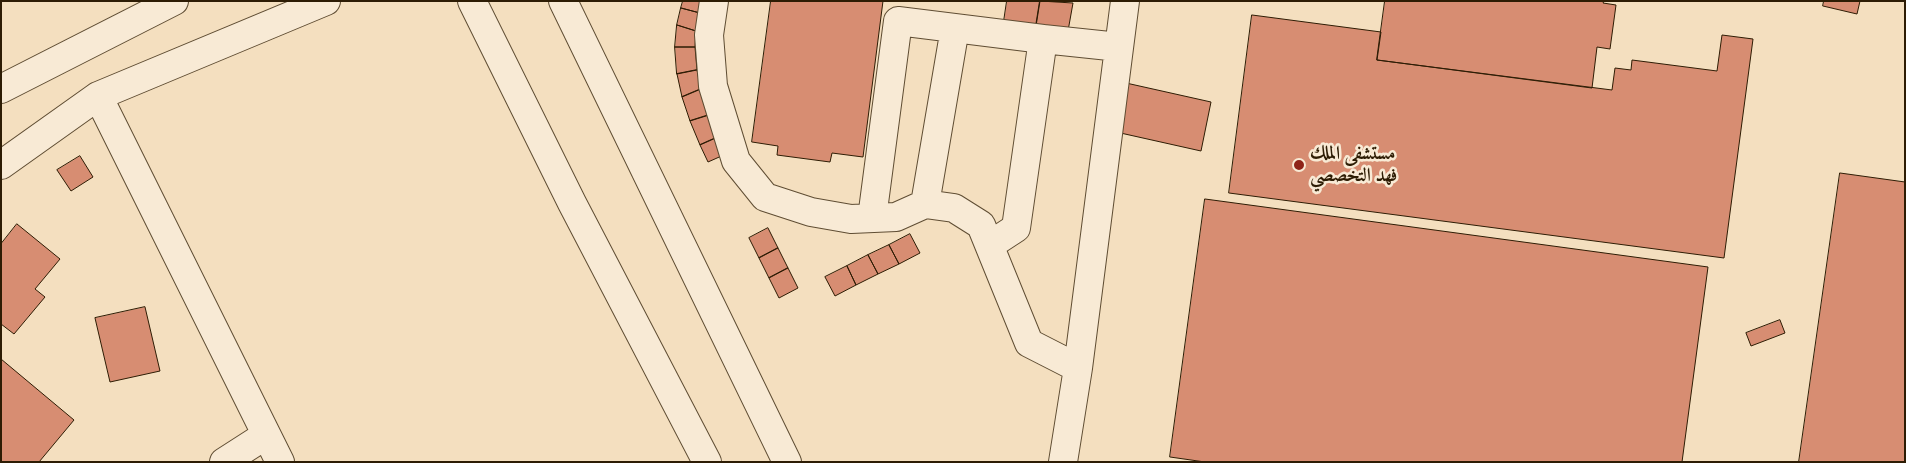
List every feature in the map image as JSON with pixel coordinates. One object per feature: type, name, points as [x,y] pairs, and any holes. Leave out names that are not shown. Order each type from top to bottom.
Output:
[{"type":"street","points":[[1,89],[174,1]]},
{"type":"street","points":[[1,165],[98,96],[326,1]]},
{"type":"street","points":[[472,1],[572,203],[707,462]]},
{"type":"street","points":[[563,1],[787,462]]},
{"type":"street","points":[[714,1],[709,35],[713,86],[736,161],[765,197],[811,212],[851,219],[896,217],[925,204],[954,208],[981,225],[1029,343],[1078,368]]},
{"type":"street","points":[[1063,462],[1078,368],[1125,1]]},
{"type":"street","points":[[872,218],[898,21],[1119,47]]},
{"type":"street","points":[[925,204],[955,28]]},
{"type":"street","points":[[990,245],[1016,228],[1043,39]]},
{"type":"street","points":[[98,96],[280,462]]},
{"type":"street","points":[[224,462],[266,435]]},
{"type":"building","points":[[683,1],[703,1],[700,13],[681,8]]},
{"type":"building","points":[[771,1],[883,1],[863,157],[832,153],[830,162],[777,155],[778,146],[752,142]]},
{"type":"building","points":[[1007,1],[1040,1],[1036,26],[1004,21]]},
{"type":"building","points":[[1040,1],[1073,3],[1068,31],[1036,26]]},
{"type":"building","points":[[1385,1],[1604,1],[1603,3],[1616,5],[1610,49],[1597,47],[1592,88],[1377,60]]},
{"type":"building","points":[[1824,1],[1860,1],[1857,14],[1823,6]]},
{"type":"building","points":[[681,8],[700,13],[696,31],[677,25]]},
{"type":"building","points":[[1252,15],[1381,32],[1377,60],[1612,90],[1615,68],[1631,70],[1632,60],[1717,71],[1722,35],[1753,39],[1724,258],[1229,193]]},
{"type":"building","points":[[677,25],[696,31],[695,47],[675,47]]},
{"type":"building","points":[[675,47],[695,47],[697,70],[677,74]]},
{"type":"building","points":[[697,70],[701,89],[682,97],[677,74]]},
{"type":"building","points":[[1126,83],[1211,102],[1201,151],[1116,132]]},
{"type":"building","points":[[701,89],[709,115],[690,121],[682,97]]},
{"type":"building","points":[[709,115],[718,137],[700,145],[690,121]]},
{"type":"building","points":[[718,137],[726,154],[708,162],[700,145]]},
{"type":"building","points":[[80,156],[93,177],[71,191],[57,170]]},
{"type":"building","points":[[1840,173],[1905,182],[1905,462],[1799,462]]},
{"type":"building","points":[[1205,199],[1708,267],[1682,462],[1205,462],[1170,457]]},
{"type":"building","points":[[17,224],[60,259],[35,289],[45,297],[14,334],[1,324],[1,244]]},
{"type":"building","points":[[768,228],[778,248],[759,258],[749,238]]},
{"type":"building","points":[[910,234],[920,253],[899,264],[889,245]]},
{"type":"building","points":[[889,245],[899,264],[878,274],[868,255]]},
{"type":"building","points":[[778,248],[788,268],[769,278],[759,258]]},
{"type":"building","points":[[868,255],[878,274],[856,285],[847,266]]},
{"type":"building","points":[[847,266],[856,285],[835,296],[825,277]]},
{"type":"building","points":[[788,268],[798,288],[779,298],[769,278]]},
{"type":"building","points":[[145,307],[160,371],[110,382],[95,318]]},
{"type":"building","points":[[1780,320],[1785,333],[1751,346],[1746,333]]},
{"type":"building","points":[[1,359],[74,420],[39,462],[1,462]]},
{"type":"place","name":"مستشفى الملك فهد التخصصي","points":[[1299,165]]}]
